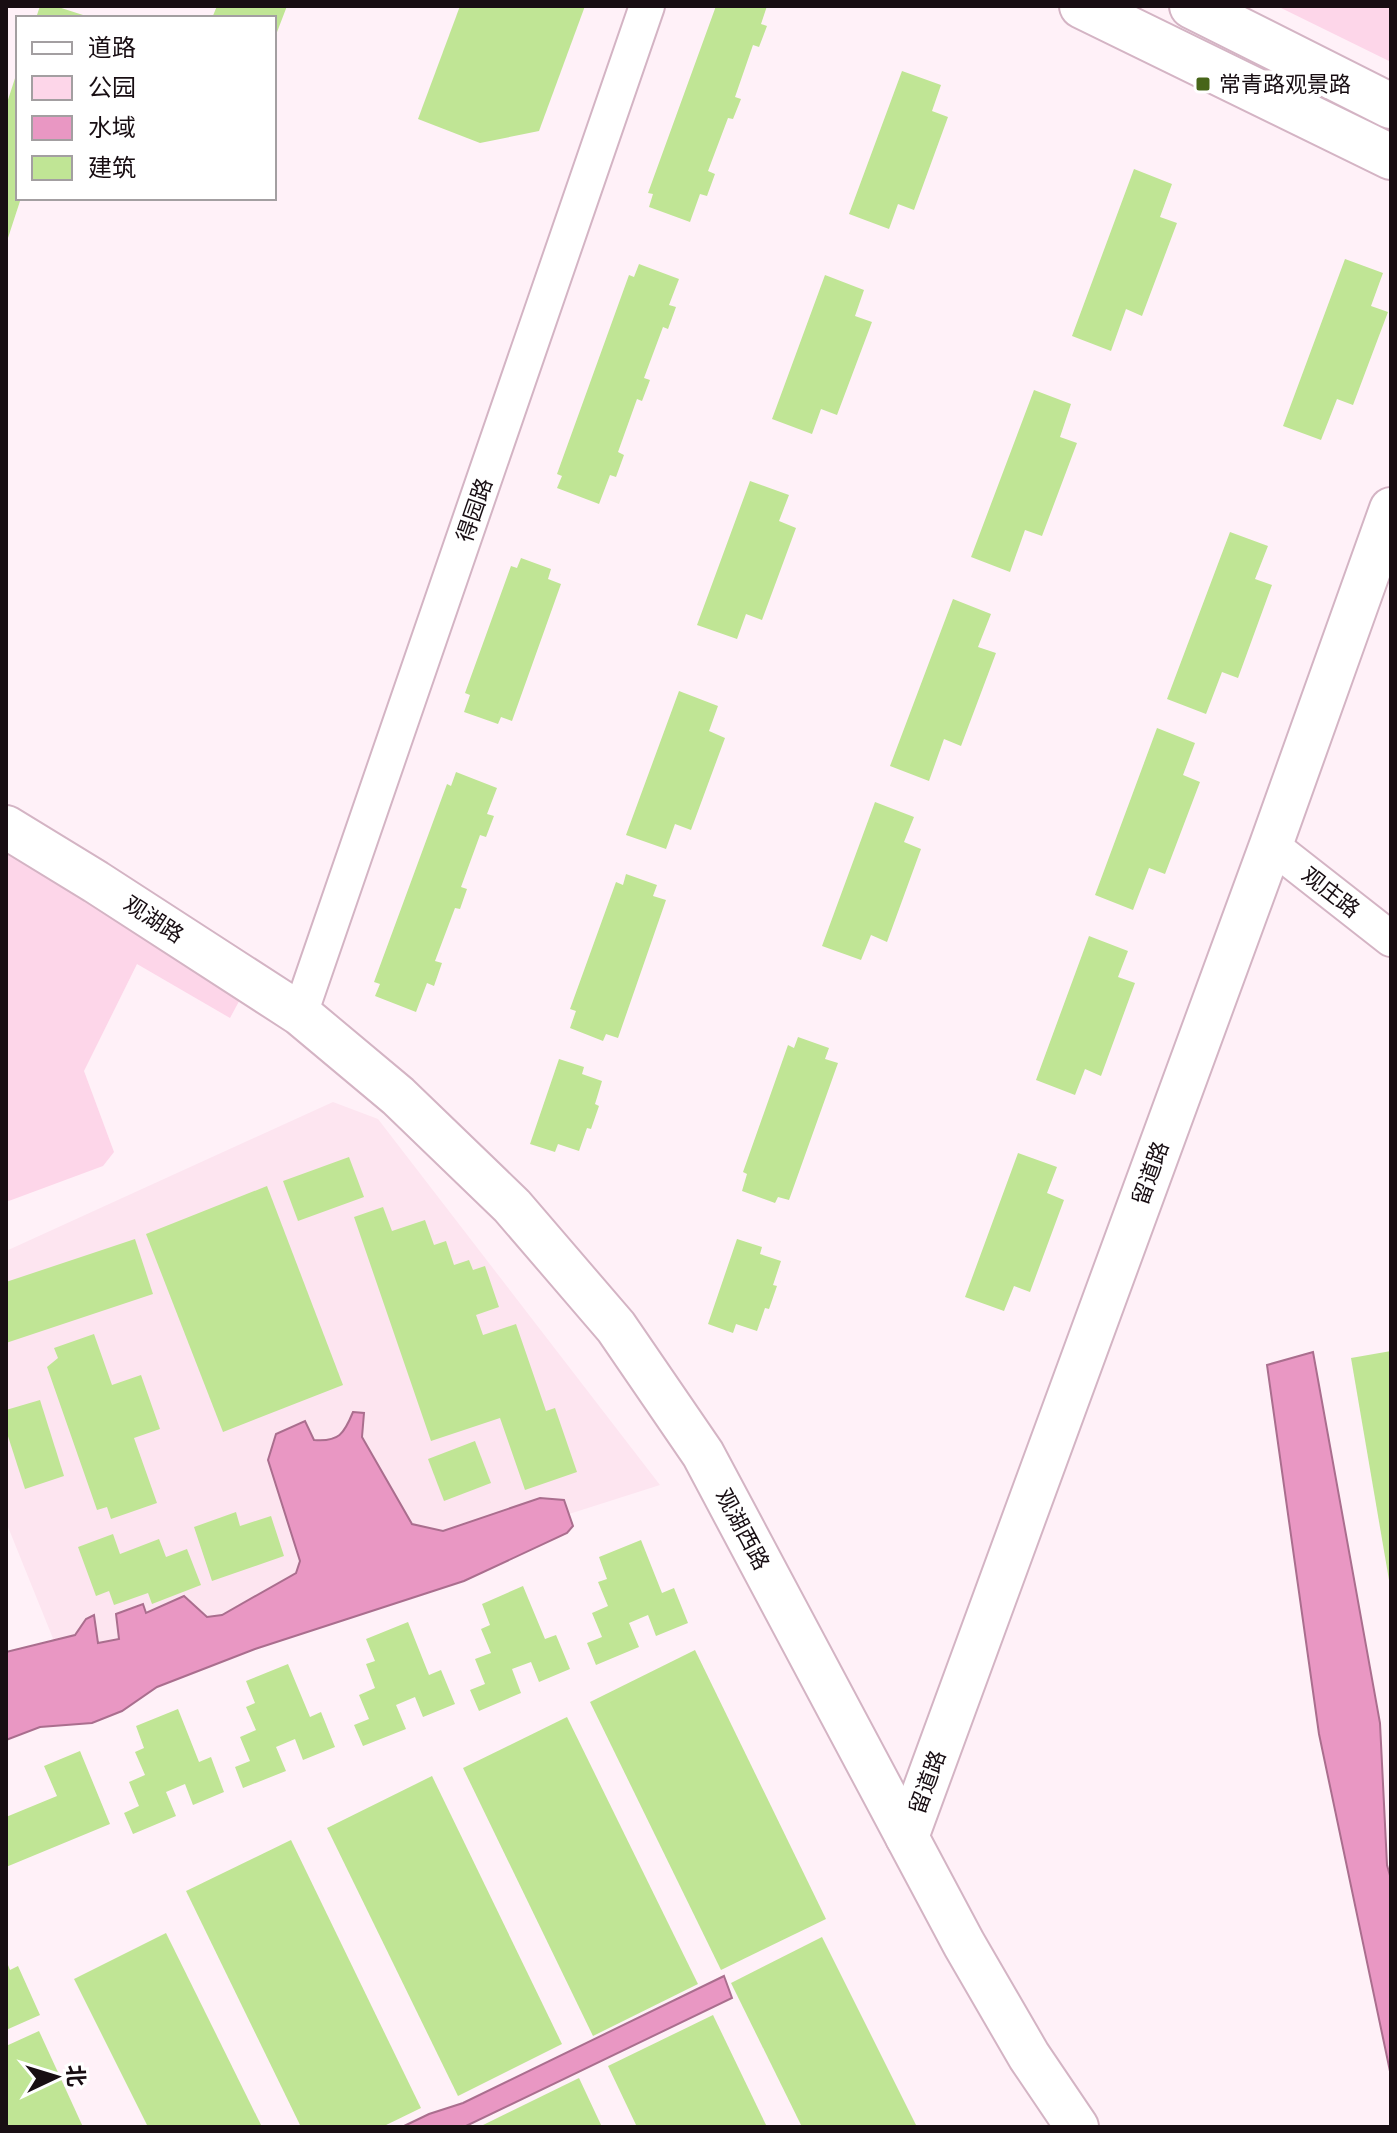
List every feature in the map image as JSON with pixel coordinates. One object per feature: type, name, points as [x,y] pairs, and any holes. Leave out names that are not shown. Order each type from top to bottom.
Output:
[{"type":"main road","points":[[1082,6],[1391,157]]},
{"type":"main road","points":[[1192,6],[1391,106]]},
{"type":"street","name":"得园路","points":[[300,1014],[647,6]]},
{"type":"street","name":"留道路","points":[[907,1837],[1391,509]]},
{"type":"street","name":"观湖路","points":[[6,827],[300,1014]]},
{"type":"street","name":"观庄路","points":[[1271,845],[1391,939]]},
{"type":"street","name":"观湖西路","points":[[300,1014],[398,1096],[512,1206],[616,1327],[703,1454],[907,1837],[1029,2056],[1077,2127]]},
{"type":"shaded area","points":[[333,1102],[378,1119],[660,1485],[450,1552],[73,1688],[6,1522],[6,1251]]},
{"type":"green space","points":[[1277,6],[1391,6],[1391,62]]},
{"type":"green space","points":[[6,853],[30,864],[244,992],[230,1018],[137,964],[84,1071],[114,1152],[103,1166],[6,1202]]},
{"type":"water","points":[[1313,1352],[1380,1723],[1387,1865],[1391,1879],[1391,2076],[1319,1734],[1267,1365]]},
{"type":"water","points":[[353,1412],[364,1413],[362,1437],[412,1524],[443,1531],[540,1498],[564,1500],[573,1526],[567,1533],[464,1581],[255,1649],[157,1687],[122,1711],[92,1723],[40,1727],[6,1740],[6,1652],[75,1635],[86,1619],[94,1615],[98,1643],[119,1639],[116,1614],[143,1604],[146,1613],[184,1596],[207,1617],[222,1615],[296,1573],[300,1561],[268,1460],[276,1434],[305,1421],[314,1440],[329,1440],[340,1435]]},
{"type":"water","points":[[724,1976],[732,1998],[464,2127],[402,2127],[463,2103]]},
{"type":"building","points":[[40,6],[55,6],[83,15],[83,16],[37,16]]},
{"type":"building","points":[[217,6],[287,6],[276,35],[276,16],[213,16]]},
{"type":"building","points":[[460,6],[585,6],[539,131],[480,143],[418,119]]},
{"type":"building","points":[[716,6],[767,6],[761,24],[767,26],[759,47],[753,45],[735,97],[741,99],[733,119],[728,118],[708,171],[715,174],[707,196],[700,194],[690,222],[649,207],[653,194],[648,193]]},
{"type":"building","points":[[902,71],[941,85],[932,111],[948,117],[914,210],[898,204],[889,229],[849,214]]},
{"type":"building","points":[[16,75],[16,200],[20,200],[7,241],[6,106]]},
{"type":"building","points":[[1134,169],[1172,184],[1160,217],[1177,223],[1142,316],[1126,309],[1111,351],[1072,336]]},
{"type":"building","points":[[1345,259],[1383,273],[1371,306],[1388,312],[1353,405],[1337,399],[1321,440],[1283,426]]},
{"type":"building","points":[[639,264],[679,279],[669,305],[676,307],[668,329],[663,327],[644,378],[650,380],[642,401],[637,399],[618,452],[624,455],[616,477],[610,475],[599,504],[557,488],[562,476],[557,474],[629,275],[634,277]]},
{"type":"building","points":[[825,275],[864,290],[855,316],[872,322],[837,415],[821,409],[812,434],[772,419]]},
{"type":"building","points":[[1034,390],[1071,404],[1060,437],[1077,443],[1042,536],[1025,530],[1010,572],[971,557]]},
{"type":"building","points":[[750,481],[789,495],[779,521],[796,528],[762,620],[746,614],[737,639],[697,625]]},
{"type":"building","points":[[1230,532],[1268,546],[1255,579],[1272,585],[1238,678],[1222,672],[1206,714],[1167,699]]},
{"type":"building","points":[[521,558],[551,569],[548,579],[561,584],[512,721],[501,717],[498,724],[464,712],[470,695],[465,693],[511,566],[517,568]]},
{"type":"building","points":[[953,599],[991,614],[978,647],[996,653],[961,746],[944,739],[929,781],[890,766]]},
{"type":"building","points":[[679,691],[718,706],[709,731],[725,738],[691,830],[675,824],[666,849],[626,835]]},
{"type":"building","points":[[1157,728],[1195,743],[1183,775],[1200,782],[1165,874],[1149,868],[1133,910],[1095,895]]},
{"type":"building","points":[[456,772],[497,788],[487,814],[494,816],[486,837],[480,835],[461,887],[467,889],[460,909],[455,908],[435,961],[442,963],[434,986],[427,983],[416,1012],[375,996],[380,984],[374,982],[447,784],[451,786]]},
{"type":"building","points":[[875,802],[914,817],[904,842],[921,849],[887,942],[871,935],[861,960],[822,946]]},
{"type":"building","points":[[626,874],[657,885],[653,896],[666,900],[618,1038],[606,1034],[603,1041],[570,1028],[576,1011],[570,1009],[616,882],[623,885]]},
{"type":"building","points":[[1089,936],[1128,951],[1118,977],[1135,983],[1101,1076],[1085,1069],[1075,1095],[1036,1080]]},
{"type":"building","points":[[798,1037],[829,1048],[825,1059],[838,1063],[789,1200],[778,1197],[775,1203],[742,1191],[747,1174],[743,1172],[788,1045],[794,1048]]},
{"type":"building","points":[[559,1059],[584,1067],[582,1074],[602,1081],[595,1104],[599,1106],[579,1151],[558,1144],[555,1152],[530,1144]]},
{"type":"building","points":[[1018,1153],[1057,1167],[1047,1193],[1064,1200],[1030,1292],[1014,1286],[1004,1311],[965,1297]]},
{"type":"building","points":[[349,1157],[364,1197],[298,1221],[283,1181]]},
{"type":"building","points":[[267,1186],[343,1385],[223,1432],[146,1234]]},
{"type":"building","points":[[383,1207],[392,1231],[425,1220],[434,1245],[446,1241],[454,1265],[469,1260],[473,1270],[485,1266],[499,1307],[476,1315],[483,1335],[516,1324],[546,1411],[555,1408],[577,1472],[525,1490],[500,1418],[431,1441],[354,1217]]},
{"type":"building","points":[[135,1239],[153,1294],[6,1343],[6,1282]]},
{"type":"building","points":[[737,1239],[762,1247],[760,1254],[781,1261],[773,1285],[777,1286],[757,1331],[736,1324],[733,1333],[708,1324]]},
{"type":"building","points":[[94,1334],[112,1385],[141,1375],[160,1429],[134,1438],[157,1503],[111,1519],[107,1507],[97,1510],[47,1367],[58,1358],[54,1348]]},
{"type":"building","points":[[1391,1351],[1391,1580],[1389,1580],[1351,1358]]},
{"type":"building","points":[[40,1400],[64,1476],[25,1489],[6,1430],[6,1410]]},
{"type":"building","points":[[475,1441],[491,1483],[444,1501],[428,1459]]},
{"type":"building","points":[[236,1512],[240,1526],[271,1516],[284,1556],[212,1581],[194,1527]]},
{"type":"building","points":[[113,1534],[120,1554],[159,1539],[166,1557],[187,1549],[201,1585],[152,1604],[148,1593],[114,1605],[109,1591],[96,1596],[78,1547]]},
{"type":"building","points":[[641,1540],[662,1593],[674,1588],[688,1623],[656,1636],[648,1615],[629,1623],[639,1647],[596,1665],[587,1643],[602,1637],[592,1613],[608,1606],[598,1582],[607,1579],[599,1557]]},
{"type":"building","points":[[523,1586],[545,1639],[556,1635],[570,1669],[539,1682],[531,1662],[512,1669],[521,1693],[479,1711],[470,1690],[485,1684],[475,1659],[491,1653],[481,1629],[490,1625],[482,1604]]},
{"type":"building","points":[[408,1622],[429,1675],[441,1670],[455,1704],[423,1717],[415,1697],[396,1705],[406,1729],[363,1746],[354,1725],[369,1719],[359,1695],[375,1688],[366,1664],[375,1661],[366,1639]]},
{"type":"building","points":[[695,1650],[826,1919],[721,1970],[590,1702]]},
{"type":"building","points":[[288,1664],[310,1717],[321,1712],[335,1747],[303,1760],[295,1739],[276,1747],[286,1771],[243,1788],[235,1767],[250,1761],[240,1737],[256,1730],[246,1707],[255,1703],[246,1681]]},
{"type":"building","points":[[178,1709],[199,1762],[211,1757],[224,1792],[193,1805],[185,1784],[166,1792],[176,1816],[133,1834],[124,1813],[139,1806],[129,1782],[145,1775],[135,1752],[144,1748],[136,1726]]},
{"type":"building","points":[[567,1717],[698,1984],[593,2036],[463,1768]]},
{"type":"building","points":[[80,1751],[110,1824],[6,1867],[6,1817],[57,1796],[44,1766]]},
{"type":"building","points":[[432,1776],[562,2044],[458,2096],[327,1828]]},
{"type":"building","points":[[291,1840],[421,2108],[382,2127],[301,2127],[186,1891]]},
{"type":"building","points":[[166,1933],[262,2127],[148,2127],[74,1979]]},
{"type":"building","points":[[822,1937],[917,2127],[802,2127],[731,1983]]},
{"type":"building","points":[[6,1960],[10,1970],[18,1966],[40,2015],[6,2030]]},
{"type":"building","points":[[713,2015],[767,2127],[637,2127],[608,2066]]},
{"type":"building","points":[[39,2031],[83,2127],[6,2127],[6,2046]]},
{"type":"building","points":[[579,2078],[602,2127],[479,2127]]},
{"type":"place","name":"常青路观景路","points":[[1203,84]]}]
